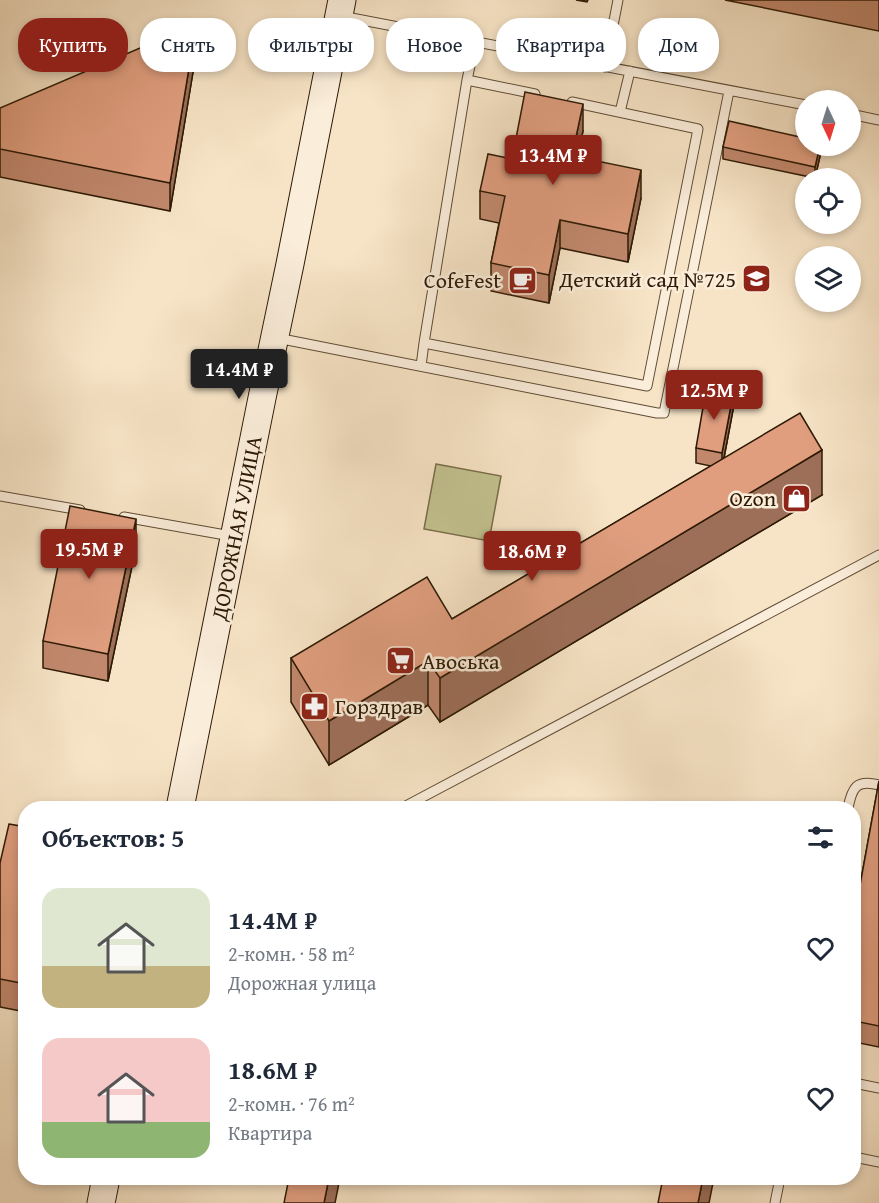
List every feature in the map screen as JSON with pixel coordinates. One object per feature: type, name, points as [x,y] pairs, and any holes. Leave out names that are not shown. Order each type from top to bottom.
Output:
[{"type":"main road","name":"ДОРОЖНАЯ УЛИЦА","points":[[181,801],[340,8]]},
{"type":"main road","points":[[101,1203],[105,1185]]},
{"type":"lane","points":[[615,18],[618,0]]},
{"type":"lane","points":[[340,8],[386,20]]},
{"type":"lane","points":[[626,70],[795,103]]},
{"type":"lane","points":[[620,112],[630,71]]},
{"type":"lane","points":[[421,366],[469,72]]},
{"type":"lane","points":[[467,80],[544,96]]},
{"type":"lane","points":[[274,338],[657,414],[664,412],[729,91]]},
{"type":"lane","points":[[424,343],[647,386],[698,129],[566,101]]},
{"type":"lane","points":[[861,116],[879,120]]},
{"type":"lane","points":[[0,496],[92,512]]},
{"type":"lane","points":[[115,516],[234,536]]},
{"type":"lane","points":[[415,801],[879,555]]},
{"type":"lane","points":[[850,801],[852,790],[861,783],[879,785]]},
{"type":"lane","points":[[861,1084],[879,1088]]},
{"type":"lane","points":[[861,1158],[879,1162]]},
{"type":"lane","points":[[775,1203],[779,1185]]},
{"type":"shaded area","points":[[436,464],[501,476],[489,541],[424,529]]},
{"type":"building","points":[[140,48],[140,72],[188,72],[170,183],[0,149],[0,108],[84,72],[128,72],[128,53]]},
{"type":"building","points":[[525,92],[583,104],[572,156],[641,170],[628,234],[560,220],[549,275],[491,263],[505,196],[480,191],[488,154],[512,159]]},
{"type":"building","points":[[729,121],[795,136],[795,156],[818,156],[815,167],[723,147]]},
{"type":"building","points":[[706,390],[733,395],[722,453],[696,448]]},
{"type":"building","points":[[800,413],[822,450],[440,678],[428,661],[329,721],[291,658],[427,577],[452,619]]},
{"type":"building","points":[[70,506],[136,519],[108,654],[43,641]]},
{"type":"building","points":[[879,781],[879,1026],[861,1022],[861,880]]},
{"type":"building","points":[[9,824],[18,826],[18,982],[0,979],[0,863]]},
{"type":"building","points":[[288,1185],[328,1185],[324,1203],[284,1203]]},
{"type":"building","points":[[662,1185],[702,1185],[698,1203],[658,1203]]},
{"type":"place","name":"Детский сад №725","points":[[757,279]]},
{"type":"place","name":"CofeFest","points":[[522,280]]},
{"type":"place","name":"Ozon","points":[[797,498]]},
{"type":"place","name":"Авоська","points":[[401,661]]},
{"type":"place","name":"Горздрав","points":[[314,706]]}]
